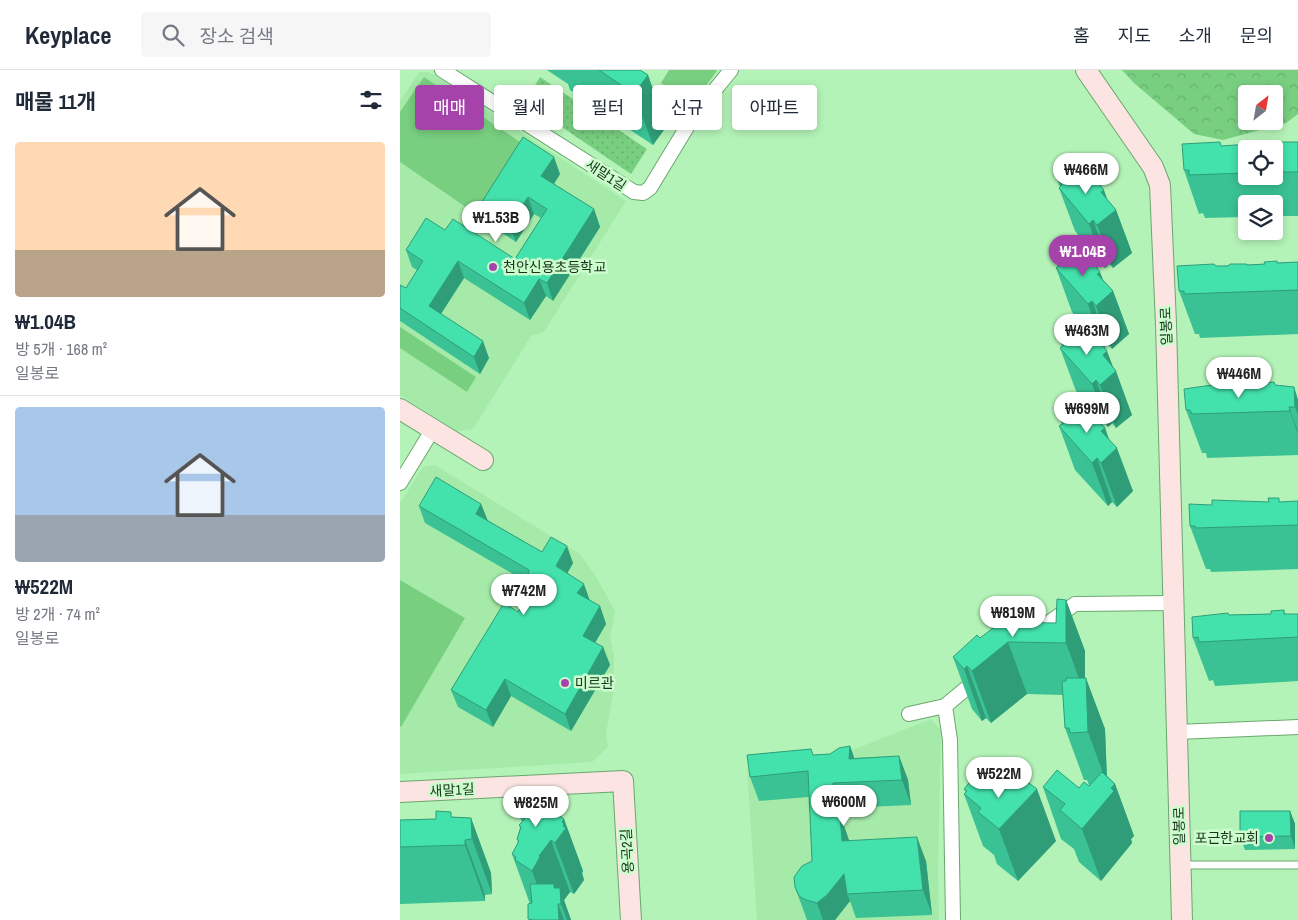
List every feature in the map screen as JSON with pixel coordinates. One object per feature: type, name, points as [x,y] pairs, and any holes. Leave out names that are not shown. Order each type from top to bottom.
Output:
[{"type":"street","name":"새말1길","points":[[442,70],[634,192],[643,192],[650,188],[693,117],[731,70]]},
{"type":"street","name":"일봉로","points":[[1086,70],[1153,167],[1160,185],[1166,324],[1182,920]]},
{"type":"street","points":[[400,408],[483,460]]},
{"type":"street","points":[[400,483],[433,429]]},
{"type":"street","points":[[1022,642],[1075,604],[1173,603]]},
{"type":"street","points":[[909,714],[945,706],[994,666]]},
{"type":"street","points":[[945,706],[950,740],[953,920]]},
{"type":"street","points":[[1177,732],[1298,727]]},
{"type":"street","name":"새말1길","points":[[400,792],[623,782]]},
{"type":"street","name":"용곡2길","points":[[623,782],[631,920]]},
{"type":"lane","points":[[1180,865],[1298,866]]},
{"type":"shaded area","name":"천안신용초등학교","points":[[419,72],[429,72],[449,85],[415,85],[415,130],[484,130],[484,108],[494,115],[494,130],[518,130],[626,201],[544,332],[531,336],[473,429],[457,431],[400,395],[400,101]]},
{"type":"shaded area","points":[[435,465],[580,554],[595,575],[615,611],[610,639],[614,656],[614,688],[606,734],[608,747],[592,762],[400,774],[400,503],[423,467]]},
{"type":"shaded area","points":[[931,719],[941,730],[938,869],[939,920],[757,920],[747,769],[830,757]]},
{"type":"green space","points":[[669,70],[717,71],[706,85],[664,85],[661,83]]},
{"type":"green space","points":[[1122,70],[1298,70],[1298,114],[1286,123],[1283,124],[1283,85],[1238,85],[1238,130],[1260,130],[1223,140],[1194,134],[1134,83]]},
{"type":"green space","points":[[424,77],[436,85],[419,85]]},
{"type":"green space","points":[[540,77],[552,85],[535,85]]},
{"type":"green space","points":[[415,90],[415,130],[484,130],[484,118],[494,124],[494,130],[502,130],[526,146],[479,216],[400,162],[400,112]]},
{"type":"green space","points":[[563,92],[573,99],[573,130],[619,130],[647,149],[631,174],[563,128]]},
{"type":"green space","points":[[400,327],[476,377],[467,392],[400,348]]},
{"type":"green space","points":[[400,580],[465,618],[401,727],[400,726]]},
{"type":"building","points":[[599,70],[640,70],[648,75],[641,85],[621,85]]},
{"type":"building","points":[[523,137],[554,157],[541,176],[594,209],[547,283],[539,279],[524,303],[458,261],[429,306],[483,341],[474,357],[400,308],[400,285],[406,288],[423,261],[406,250],[426,218],[445,230],[453,219],[515,259],[547,209],[528,197],[510,224],[480,205]]},
{"type":"building","points":[[1220,142],[1221,146],[1238,145],[1238,173],[1189,175],[1189,170],[1184,170],[1182,144]]},
{"type":"building","points":[[1283,142],[1298,142],[1298,172],[1283,172]]},
{"type":"building","points":[[1076,163],[1091,181],[1095,179],[1104,190],[1101,192],[1116,210],[1097,225],[1093,220],[1089,224],[1059,188],[1062,185],[1057,179]]},
{"type":"building","points":[[1074,246],[1088,263],[1092,261],[1100,272],[1097,274],[1113,291],[1096,306],[1092,301],[1088,304],[1056,268],[1060,265],[1055,260]]},
{"type":"building","points":[[1277,261],[1277,263],[1298,262],[1298,290],[1184,294],[1184,291],[1179,291],[1177,266],[1248,265]]},
{"type":"building","points":[[1077,325],[1092,342],[1097,338],[1107,351],[1103,355],[1116,371],[1100,385],[1096,380],[1092,384],[1060,348],[1064,345],[1059,340]]},
{"type":"building","points":[[1274,382],[1275,385],[1294,387],[1295,407],[1289,407],[1290,411],[1192,414],[1190,410],[1186,410],[1184,389],[1219,384],[1220,387],[1262,387],[1262,383]]},
{"type":"building","points":[[1077,402],[1091,420],[1095,417],[1105,428],[1101,431],[1117,448],[1101,463],[1097,458],[1092,463],[1059,426],[1064,423],[1059,418]]},
{"type":"building","points":[[436,477],[481,504],[476,514],[542,552],[551,537],[567,546],[556,566],[584,584],[577,593],[600,606],[583,636],[603,647],[565,714],[505,679],[486,710],[451,690],[504,603],[518,612],[530,593],[527,582],[529,570],[419,506]]},
{"type":"building","points":[[1268,498],[1279,498],[1279,502],[1298,501],[1298,525],[1195,528],[1195,526],[1190,526],[1189,504],[1212,505],[1212,500],[1269,502]]},
{"type":"building","points":[[1057,599],[1066,600],[1066,643],[1008,642],[972,671],[967,666],[964,669],[953,657],[977,635],[980,638],[1001,622],[1056,623]]},
{"type":"building","points":[[1284,610],[1284,614],[1298,614],[1298,637],[1199,642],[1198,637],[1193,638],[1192,617],[1228,613],[1229,615],[1271,614],[1271,611]]},
{"type":"building","points":[[1066,678],[1086,678],[1088,732],[1070,733],[1069,728],[1065,728],[1062,681],[1066,681]]},
{"type":"building","points":[[850,746],[849,759],[899,756],[902,780],[833,783],[832,816],[840,815],[842,841],[917,837],[923,890],[847,894],[844,874],[827,895],[817,903],[799,896],[795,887],[794,877],[802,866],[812,861],[808,771],[750,777],[747,755],[811,749],[813,755],[830,754],[839,748]]},
{"type":"building","points":[[1057,770],[1079,788],[1084,782],[1089,786],[1102,772],[1115,784],[1111,788],[1114,791],[1082,829],[1060,810],[1065,804],[1043,787]]},
{"type":"building","points":[[1018,775],[1037,789],[999,829],[978,812],[981,808],[964,794],[967,791],[964,789],[975,776],[996,792],[1001,786],[1005,790]]},
{"type":"building","points":[[523,790],[545,790],[546,807],[564,819],[562,822],[566,828],[555,843],[551,840],[539,856],[532,871],[515,860],[516,857],[512,854],[519,841],[517,839],[521,827],[519,825],[525,819],[518,812],[518,798],[523,800]]},
{"type":"building","points":[[436,811],[451,812],[451,817],[471,818],[472,839],[465,840],[465,845],[400,847],[400,820],[436,819]]},
{"type":"building","points":[[1240,811],[1290,811],[1291,836],[1240,837]]},
{"type":"building","points":[[530,884],[554,884],[554,888],[560,888],[559,920],[528,919],[528,904],[532,903]]},
{"type":"place","name":"천안신용초등학교","points":[[493,267]]},
{"type":"place","name":"미르관","points":[[565,683]]},
{"type":"place","name":"포근한교회","points":[[1269,838]]}]
